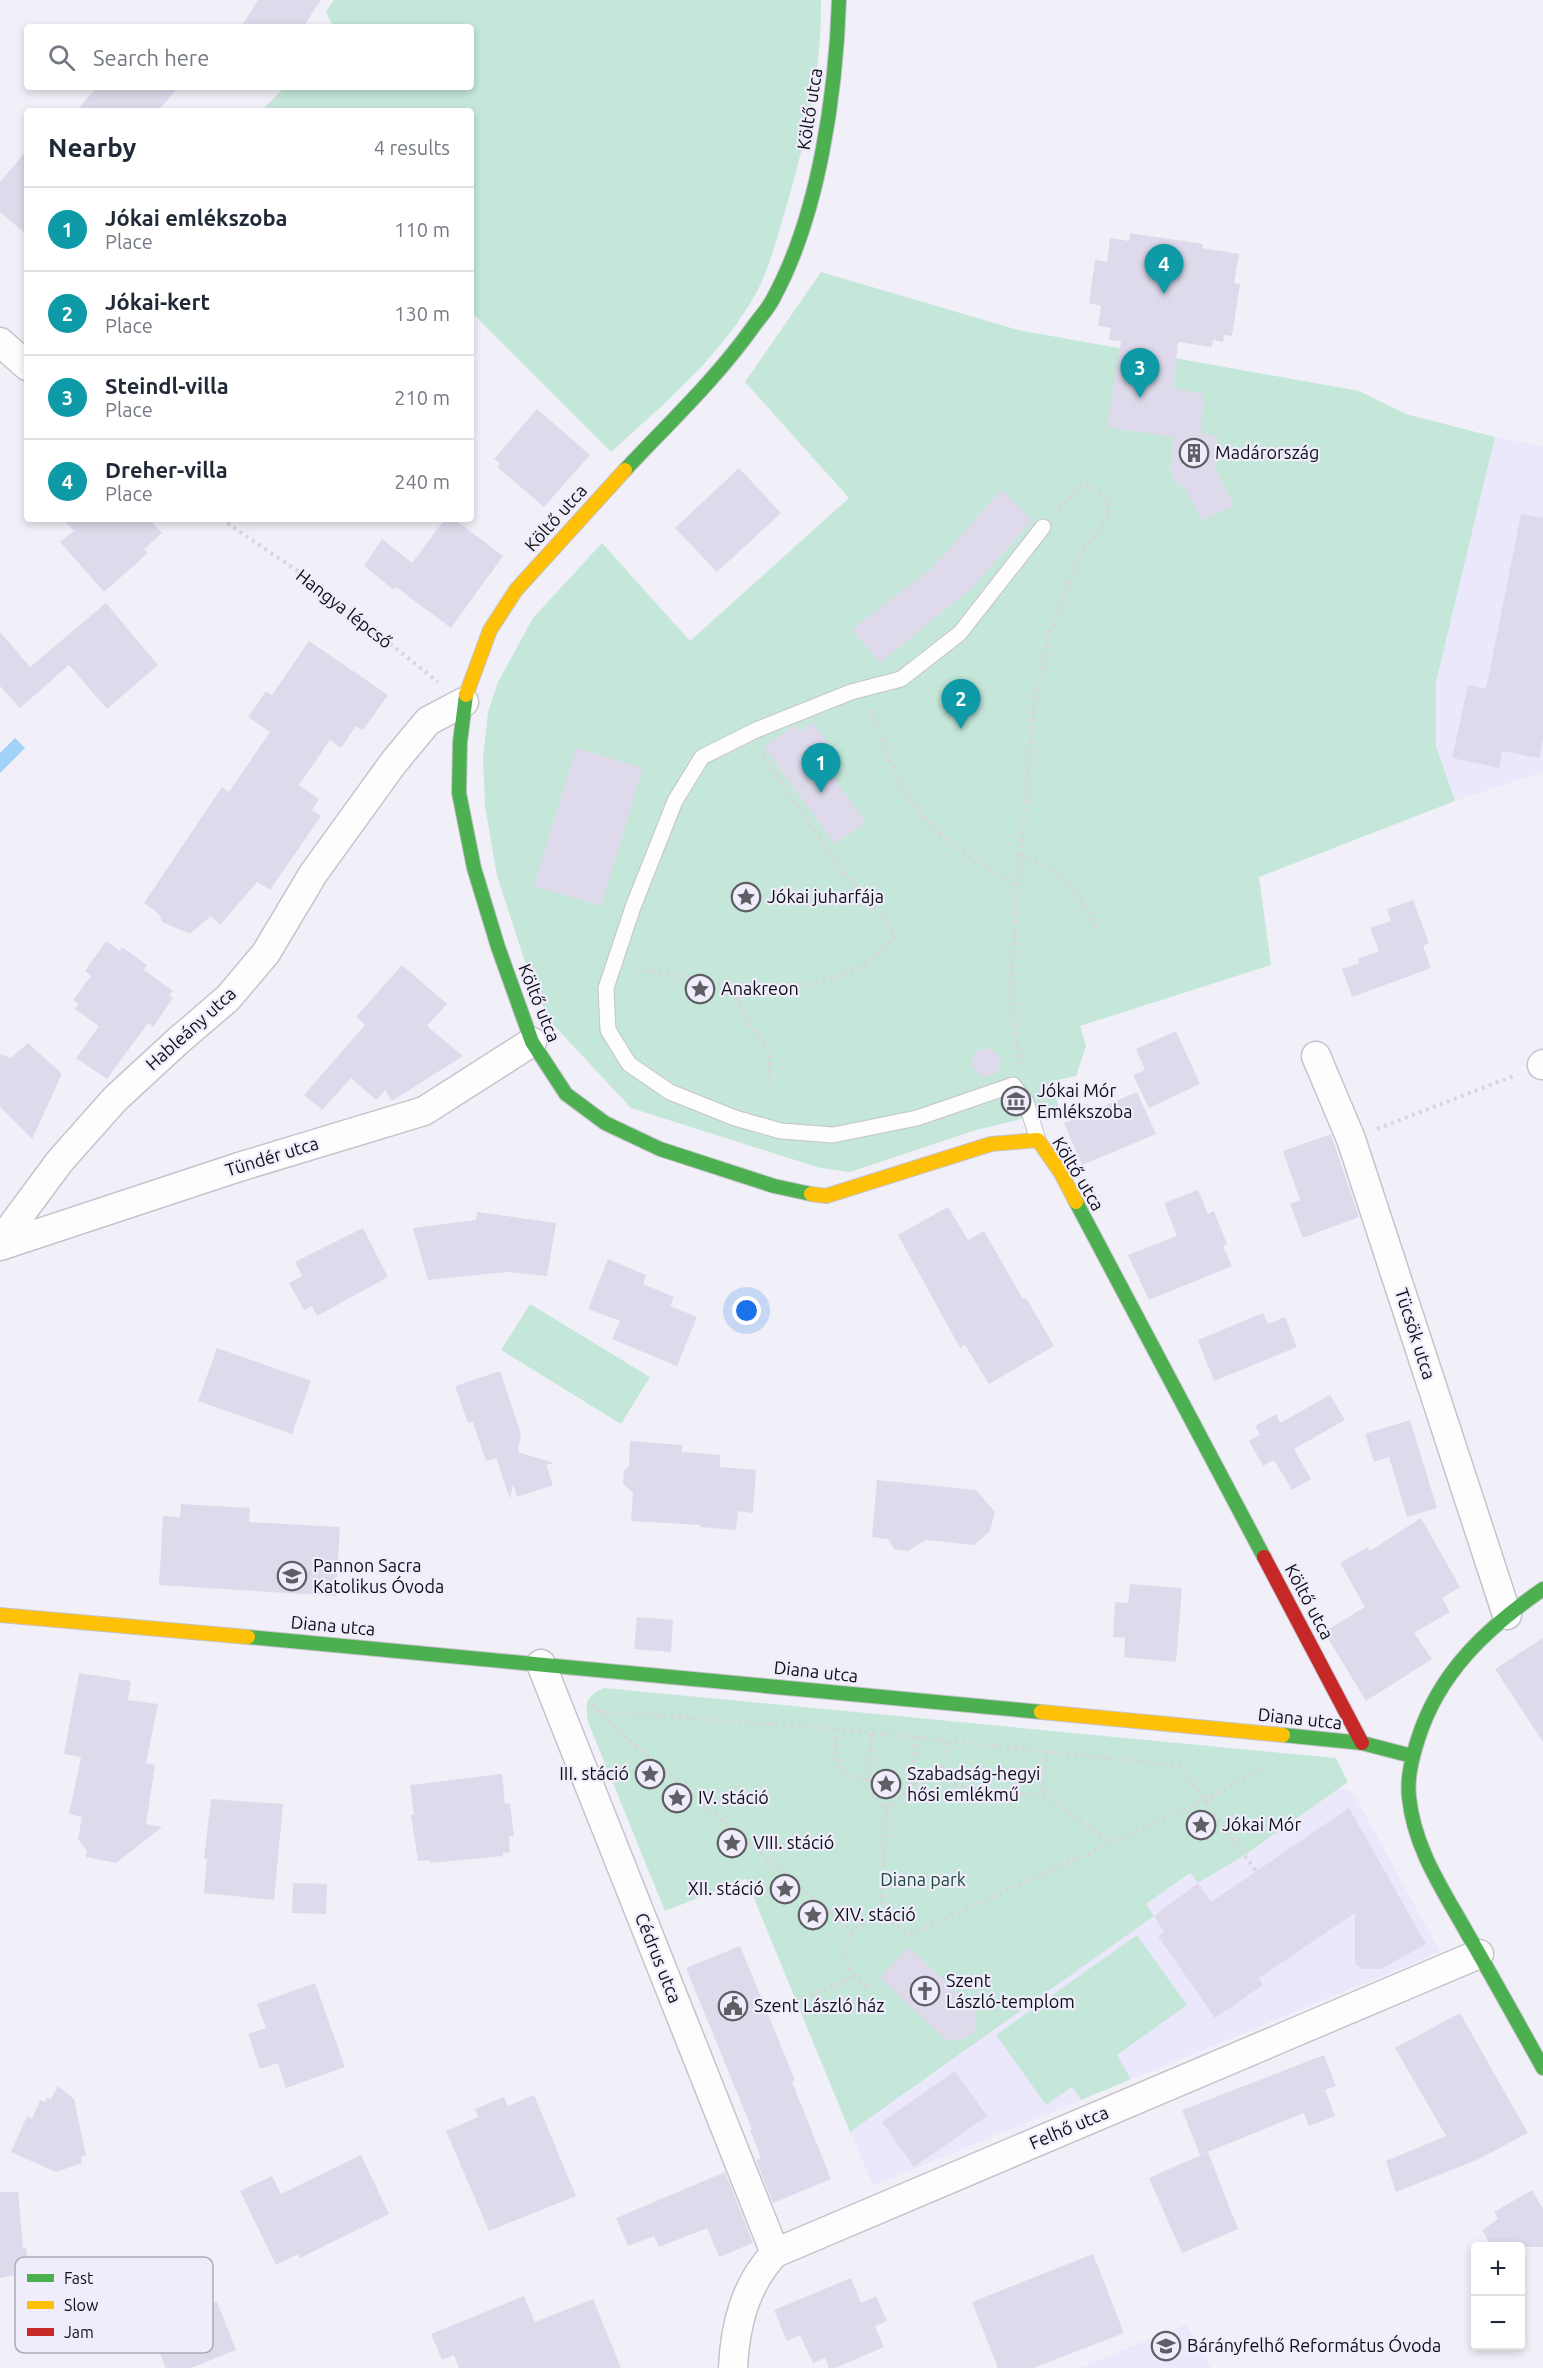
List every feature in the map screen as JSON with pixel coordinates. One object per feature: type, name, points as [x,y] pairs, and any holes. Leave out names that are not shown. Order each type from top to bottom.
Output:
[{"type":"street","name":"Költő utca","points":[[838,0],[837,55],[822,153],[800,237],[774,298],[731,358],[618,477],[516,590],[490,630],[472,674],[464,702],[459,793],[474,868],[498,947],[532,1042],[566,1094],[605,1123],[660,1149],[774,1186],[826,1196],[991,1144],[1038,1140],[1061,1173],[1362,1743]]},
{"type":"street","points":[[0,342],[24,363]]},
{"type":"street","name":"Hableány utca","points":[[0,1244],[60,1161],[115,1099],[228,998],[267,953],[313,874],[394,762],[428,721],[464,702]]},
{"type":"street","name":"Tündér utca","points":[[0,1244],[239,1167],[424,1111],[532,1042]]},
{"type":"street","name":"Tücsök utca","points":[[1316,1056],[1352,1139],[1507,1615]]},
{"type":"street","points":[[1543,1589],[1507,1615],[1471,1646],[1453,1671],[1432,1708],[1412,1755],[1408,1790],[1414,1825],[1426,1860],[1543,2068]]},
{"type":"street","name":"Diana utca","points":[[0,1615],[541,1664],[1362,1743],[1412,1755]]},
{"type":"street","name":"Cédrus utca","points":[[541,1664],[775,2253]]},
{"type":"street","name":"Felhő utca","points":[[775,2253],[1479,1954]]},
{"type":"street","points":[[733,2368],[735,2339],[740,2316],[762,2267],[775,2253]]},
{"type":"lane","points":[[1038,1140],[1026,1102],[1013,1085],[917,1118],[833,1135],[781,1131],[735,1118],[670,1092],[629,1064],[608,1030],[606,988],[633,908],[675,801],[702,757],[747,734],[862,689],[901,679],[960,633],[1043,527]]},
{"type":"path","points":[[1013,1085],[1020,1067],[1011,991],[1034,705],[1049,635],[1080,554],[1108,518],[1109,501],[1090,486],[1079,488],[1043,527]]},
{"type":"path","name":"Hangya lépcső","points":[[225,522],[308,578],[464,702]]},
{"type":"path","points":[[862,689],[903,789],[924,819],[949,843],[1019,887]]},
{"type":"path","points":[[614,966],[756,986],[815,985],[856,969],[895,938],[881,914],[844,872],[747,734]]},
{"type":"path","points":[[1021,856],[1052,869],[1065,881],[1085,905],[1097,930]]},
{"type":"path","points":[[730,983],[749,1024],[768,1047],[770,1091],[764,1126]]},
{"type":"path","points":[[1366,1133],[1513,1076]]},
{"type":"path","points":[[853,1933],[596,1711],[915,1737],[1180,1766],[1256,1871]]},
{"type":"path","points":[[837,1730],[835,1752],[840,1769],[854,1778],[869,1780]]},
{"type":"path","points":[[871,1734],[869,1780],[873,1798],[886,1807]]},
{"type":"path","points":[[886,1807],[897,1803],[912,1785],[915,1737]]},
{"type":"path","points":[[912,1785],[934,1781],[941,1776],[946,1740]]},
{"type":"path","points":[[1042,1795],[1047,1751]]},
{"type":"path","points":[[867,1987],[854,1977],[846,1963],[846,1947],[853,1933],[866,1922],[881,1920],[897,1924],[909,1935],[1205,1800],[1266,1766]]},
{"type":"path","points":[[941,1776],[949,1782],[979,1789],[1042,1795],[1112,1843]]},
{"type":"path","points":[[881,1920],[886,1807]]},
{"type":"path","points":[[768,2012],[854,1977]]},
{"type":"shaded area","points":[[1495,437],[1543,446],[1543,772],[1455,801],[1436,746],[1436,682]]},
{"type":"shaded area","points":[[1340,1788],[1353,1792],[1440,1952],[873,2186],[850,2132],[1153,1916],[1146,1904],[1190,1873],[1199,1883],[1245,1855]]},
{"type":"shaded area","name":"Bárányfelhő Református Óvoda","points":[[1186,2324],[1211,2368],[1080,2368]]},
{"type":"green space","points":[[334,0],[821,0],[821,28],[815,84],[805,138],[777,237],[759,287],[741,318],[708,360],[611,452],[474,315],[474,108],[265,107],[282,90],[474,90],[474,24],[332,24],[326,12]]},
{"type":"green space","points":[[821,272],[1018,330],[1359,391],[1406,414],[1495,437],[1436,682],[1436,746],[1455,801],[1259,877],[1271,965],[1080,1026],[1086,1046],[1076,1076],[1053,1081],[1059,1110],[976,1130],[850,1172],[820,1168],[631,1108],[549,1020],[528,971],[497,876],[485,806],[483,759],[488,712],[498,682],[533,618],[602,543],[690,641],[849,498],[745,382]]},
{"type":"green space","points":[[530,1304],[650,1377],[621,1424],[501,1350]]},
{"type":"green space","name":"Diana park","points":[[604,1688],[1336,1758],[1348,1782],[1245,1855],[1198,1883],[1190,1873],[1146,1904],[1154,1916],[850,2132],[746,1879],[665,1911],[588,1722],[588,1701],[593,1694]]},
{"type":"green space","points":[[1137,1935],[1187,2005],[1117,2055],[1131,2079],[1081,2100],[1072,2087],[1046,2105],[996,2035]]},
{"type":"water","points":[[15,738],[25,748],[0,773],[0,753]]},
{"type":"building","points":[[258,0],[321,0],[305,24],[243,24]]},
{"type":"building","points":[[94,90],[176,90],[161,108],[79,108]]},
{"type":"building","points":[[24,154],[24,232],[0,212],[0,182]]},
{"type":"building","points":[[1130,233],[1203,244],[1202,248],[1239,254],[1234,283],[1240,284],[1232,336],[1224,335],[1223,342],[1213,340],[1212,347],[1178,342],[1173,388],[1204,394],[1201,434],[1218,436],[1216,470],[1234,506],[1202,520],[1183,485],[1178,487],[1170,470],[1174,437],[1107,427],[1121,341],[1109,340],[1111,328],[1098,326],[1101,306],[1089,303],[1095,260],[1107,262],[1110,238],[1129,241]]},
{"type":"building","points":[[537,409],[590,455],[544,507],[497,467],[500,464],[494,459]]},
{"type":"building","points":[[739,468],[781,513],[717,572],[675,528]]},
{"type":"building","points":[[1002,489],[1032,521],[972,588],[880,663],[852,629],[932,568]]},
{"type":"building","points":[[1521,514],[1543,518],[1543,740],[1539,758],[1502,751],[1499,768],[1452,758],[1468,685],[1486,689]]},
{"type":"building","points":[[66,522],[152,522],[162,533],[144,549],[148,553],[104,592],[60,542],[74,531]]},
{"type":"building","points":[[443,522],[458,522],[503,556],[451,628],[396,587],[394,590],[364,566],[382,539],[412,563]]},
{"type":"building","points":[[106,603],[158,665],[107,709],[69,665],[20,708],[0,686],[0,632],[30,667]]},
{"type":"building","points":[[309,641],[388,695],[363,730],[356,726],[341,748],[330,740],[299,785],[319,799],[312,810],[321,816],[270,890],[257,882],[220,925],[211,916],[190,934],[162,922],[159,914],[144,903],[222,787],[229,792],[270,732],[248,717],[266,691],[272,695]]},
{"type":"building","points":[[812,722],[837,755],[824,765],[866,822],[835,844],[764,747],[791,727],[795,725],[800,731]]},
{"type":"building","points":[[576,748],[643,768],[601,906],[534,886]]},
{"type":"building","points":[[1413,900],[1429,943],[1423,946],[1431,968],[1352,997],[1342,969],[1359,963],[1358,959],[1379,951],[1370,928],[1391,921],[1387,909]]},
{"type":"building","points":[[106,941],[120,951],[122,947],[147,965],[144,970],[173,991],[169,995],[173,998],[153,1027],[148,1023],[107,1079],[76,1058],[99,1026],[75,1009],[79,1004],[73,1000],[91,976],[85,971]]},
{"type":"building","points":[[402,965],[447,1004],[427,1026],[463,1056],[392,1101],[385,1090],[376,1100],[351,1078],[322,1110],[304,1095],[365,1025],[356,1017]]},
{"type":"building","points":[[1176,1031],[1200,1084],[1149,1108],[1133,1075],[1145,1070],[1136,1049]]},
{"type":"building","points":[[28,1043],[62,1074],[32,1139],[0,1107],[0,1054],[11,1058]]},
{"type":"building","points":[[987,1048],[997,1053],[1001,1063],[996,1073],[985,1077],[977,1073],[971,1064],[977,1051]]},
{"type":"building","points":[[1137,1092],[1156,1134],[1082,1165],[1064,1123]]},
{"type":"building","points":[[1331,1134],[1359,1217],[1303,1238],[1290,1204],[1300,1200],[1283,1151]]},
{"type":"building","points":[[1198,1190],[1208,1214],[1214,1211],[1227,1244],[1223,1246],[1232,1266],[1149,1300],[1128,1255],[1177,1236],[1164,1203]]},
{"type":"building","points":[[948,1207],[968,1240],[984,1231],[1023,1299],[1026,1298],[1054,1346],[989,1384],[965,1345],[960,1348],[898,1235]]},
{"type":"building","points":[[477,1212],[556,1223],[547,1276],[507,1272],[428,1280],[413,1228],[476,1220]]},
{"type":"building","points":[[363,1228],[388,1277],[317,1316],[312,1306],[304,1310],[289,1283],[302,1276],[295,1262]]},
{"type":"building","points":[[608,1259],[646,1275],[643,1284],[674,1297],[670,1306],[697,1317],[677,1366],[612,1339],[620,1321],[588,1309]]},
{"type":"building","points":[[1263,1313],[1268,1324],[1285,1317],[1297,1347],[1214,1381],[1198,1340]]},
{"type":"building","points":[[217,1348],[311,1381],[292,1434],[198,1401]]},
{"type":"building","points":[[500,1371],[521,1434],[518,1452],[554,1463],[546,1465],[553,1485],[517,1497],[513,1484],[510,1499],[496,1458],[486,1461],[473,1422],[468,1423],[455,1386]]},
{"type":"building","points":[[1330,1395],[1345,1420],[1294,1449],[1311,1479],[1292,1490],[1274,1460],[1263,1466],[1249,1441],[1260,1435],[1255,1426],[1276,1414],[1280,1423]]},
{"type":"building","points":[[1410,1420],[1437,1508],[1407,1517],[1389,1457],[1374,1462],[1365,1434]]},
{"type":"building","points":[[630,1441],[682,1445],[682,1452],[720,1455],[720,1467],[756,1470],[753,1513],[738,1511],[736,1530],[700,1527],[700,1525],[631,1521],[633,1493],[623,1484],[624,1471],[629,1466]]},
{"type":"building","points":[[877,1480],[976,1490],[995,1512],[990,1531],[974,1545],[926,1540],[908,1551],[894,1549],[888,1539],[872,1537]]},
{"type":"building","points":[[181,1504],[250,1508],[249,1522],[340,1527],[336,1596],[159,1585],[163,1516],[180,1517]]},
{"type":"building","points":[[1421,1518],[1460,1587],[1442,1598],[1450,1612],[1414,1633],[1432,1659],[1366,1701],[1324,1632],[1365,1607],[1340,1563],[1368,1547],[1370,1551]]},
{"type":"building","points":[[1130,1584],[1182,1588],[1176,1662],[1124,1657],[1125,1638],[1113,1637],[1115,1602],[1128,1603]]},
{"type":"building","points":[[637,1617],[673,1620],[671,1652],[634,1649]]},
{"type":"building","points":[[1543,1638],[1543,1742],[1495,1669]]},
{"type":"building","points":[[79,1673],[131,1681],[128,1700],[158,1704],[146,1763],[155,1765],[146,1824],[162,1827],[116,1863],[86,1857],[87,1851],[78,1839],[82,1817],[69,1814],[81,1757],[64,1754]]},
{"type":"building","points":[[502,1774],[505,1804],[510,1803],[514,1836],[509,1836],[510,1852],[503,1853],[503,1856],[430,1863],[430,1860],[418,1861],[411,1815],[414,1815],[410,1785]]},
{"type":"building","points":[[211,1799],[283,1804],[274,1900],[204,1893],[207,1859],[204,1859]]},
{"type":"building","points":[[1349,1808],[1426,1944],[1381,1969],[1362,1969],[1356,1965],[1355,1959],[1355,1913],[1259,1978],[1263,1985],[1215,2018],[1158,1936],[1164,1932],[1154,1916],[1198,1883],[1211,1902]]},
{"type":"building","points":[[293,1883],[327,1884],[326,1914],[292,1913]]},
{"type":"building","points":[[740,1946],[795,2080],[792,2082],[831,2179],[773,2203],[756,2160],[761,2158],[750,2130],[752,2129],[686,1968]]},
{"type":"building","name":"Szent László-templom","points":[[908,1947],[976,2010],[976,2029],[967,2038],[947,2041],[880,1978]]},
{"type":"building","points":[[315,1983],[345,2067],[286,2088],[278,2063],[260,2069],[248,2034],[266,2028],[257,2004]]},
{"type":"building","points":[[1460,2013],[1528,2133],[1479,2159],[1396,2192],[1386,2161],[1446,2136],[1395,2048]]},
{"type":"building","points":[[1324,2055],[1336,2086],[1325,2090],[1335,2116],[1309,2126],[1304,2113],[1200,2155],[1182,2110]]},
{"type":"building","points":[[955,2071],[987,2116],[914,2167],[882,2122]]},
{"type":"building","points":[[58,2086],[74,2099],[86,2155],[81,2157],[82,2163],[56,2172],[11,2152],[27,2116],[32,2119],[40,2100],[45,2102],[47,2097],[51,2099]]},
{"type":"building","points":[[534,2095],[576,2196],[489,2231],[446,2131],[478,2117],[475,2109],[504,2097],[508,2106]]},
{"type":"building","points":[[1208,2152],[1238,2229],[1182,2253],[1149,2178]]},
{"type":"building","points":[[361,2155],[389,2214],[300,2258],[298,2254],[276,2265],[240,2191],[272,2176],[281,2194]]},
{"type":"building","points":[[725,2172],[753,2243],[719,2257],[707,2228],[659,2247],[654,2236],[628,2246],[616,2218]]},
{"type":"building","points":[[1532,2190],[1543,2209],[1543,2247],[1525,2247],[1525,2242],[1489,2242],[1482,2230],[1498,2219],[1494,2212]]},
{"type":"building","points":[[0,2192],[18,2192],[23,2248],[26,2248],[28,2257],[15,2257],[15,2275],[0,2278]]},
{"type":"building","points":[[1093,2254],[1124,2333],[1033,2368],[998,2368],[972,2302]]},
{"type":"building","points":[[851,2278],[861,2303],[876,2296],[887,2321],[875,2326],[884,2347],[835,2368],[829,2368],[825,2358],[813,2363],[800,2335],[787,2341],[774,2310]]},
{"type":"building","points":[[524,2296],[535,2322],[593,2299],[621,2368],[459,2368],[454,2355],[442,2360],[431,2334]]},
{"type":"building","points":[[217,2302],[236,2350],[191,2368],[166,2368],[159,2353],[213,2353],[213,2304]]},
{"type":"traffic: fast","points":[[625,470],[724,365],[770,305],[790,264],[814,191],[822,152],[834,74],[839,0]]},
{"type":"traffic: fast","points":[[466,695],[460,742],[459,793],[474,868],[498,947],[532,1042],[566,1094],[605,1123],[660,1149],[774,1186],[811,1194]]},
{"type":"traffic: fast","points":[[1076,1202],[1264,1557]]},
{"type":"traffic: fast","points":[[1543,1589],[1484,1636],[1452,1672],[1427,1715],[1414,1753],[1409,1782],[1412,1816],[1423,1851],[1543,2068]]},
{"type":"traffic: fast","points":[[248,1637],[1041,1712]]},
{"type":"traffic: fast","points":[[1283,1735],[1362,1743],[1412,1756]]},
{"type":"traffic: slow","points":[[466,695],[490,630],[516,590],[625,470]]},
{"type":"traffic: slow","points":[[811,1194],[826,1196],[991,1144],[1038,1140],[1061,1173],[1076,1202]]},
{"type":"traffic: slow","points":[[0,1615],[248,1637]]},
{"type":"traffic: slow","points":[[1041,1712],[1283,1735]]},
{"type":"traffic: jam","points":[[1264,1557],[1362,1743]]},
{"type":"place","name":"Dreher-villa","points":[[1164,294]]},
{"type":"place","name":"Steindl-villa","points":[[1140,398]]},
{"type":"place","name":"Madárország","points":[[1194,453]]},
{"type":"place","name":"Jókai-kert","points":[[961,729]]},
{"type":"place","name":"Jókai emlékszoba","points":[[821,793]]},
{"type":"place","name":"Jókai juharfája","points":[[746,897]]},
{"type":"place","name":"Anakreon","points":[[700,989]]},
{"type":"place","name":"Jókai Mór Emlékszoba","points":[[1016,1101]]},
{"type":"place","name":"Pannon Sacra Katolikus Óvoda","points":[[292,1576]]},
{"type":"place","name":"III. stáció","points":[[650,1774]]},
{"type":"place","name":"Szabadság-hegyi hősi emlékmű","points":[[886,1784]]},
{"type":"place","name":"IV. stáció","points":[[677,1798]]},
{"type":"place","name":"Jókai Mór","points":[[1201,1825]]},
{"type":"place","name":"VIII. stáció","points":[[732,1843]]},
{"type":"place","name":"XII. stáció","points":[[785,1889]]},
{"type":"place","name":"XIV. stáció","points":[[813,1915]]},
{"type":"place","name":"Szent László-templom","points":[[925,1991]]},
{"type":"place","name":"Szent László ház","points":[[733,2006]]},
{"type":"place","name":"Bárányfelhő Református Óvoda","points":[[1166,2346]]}]
